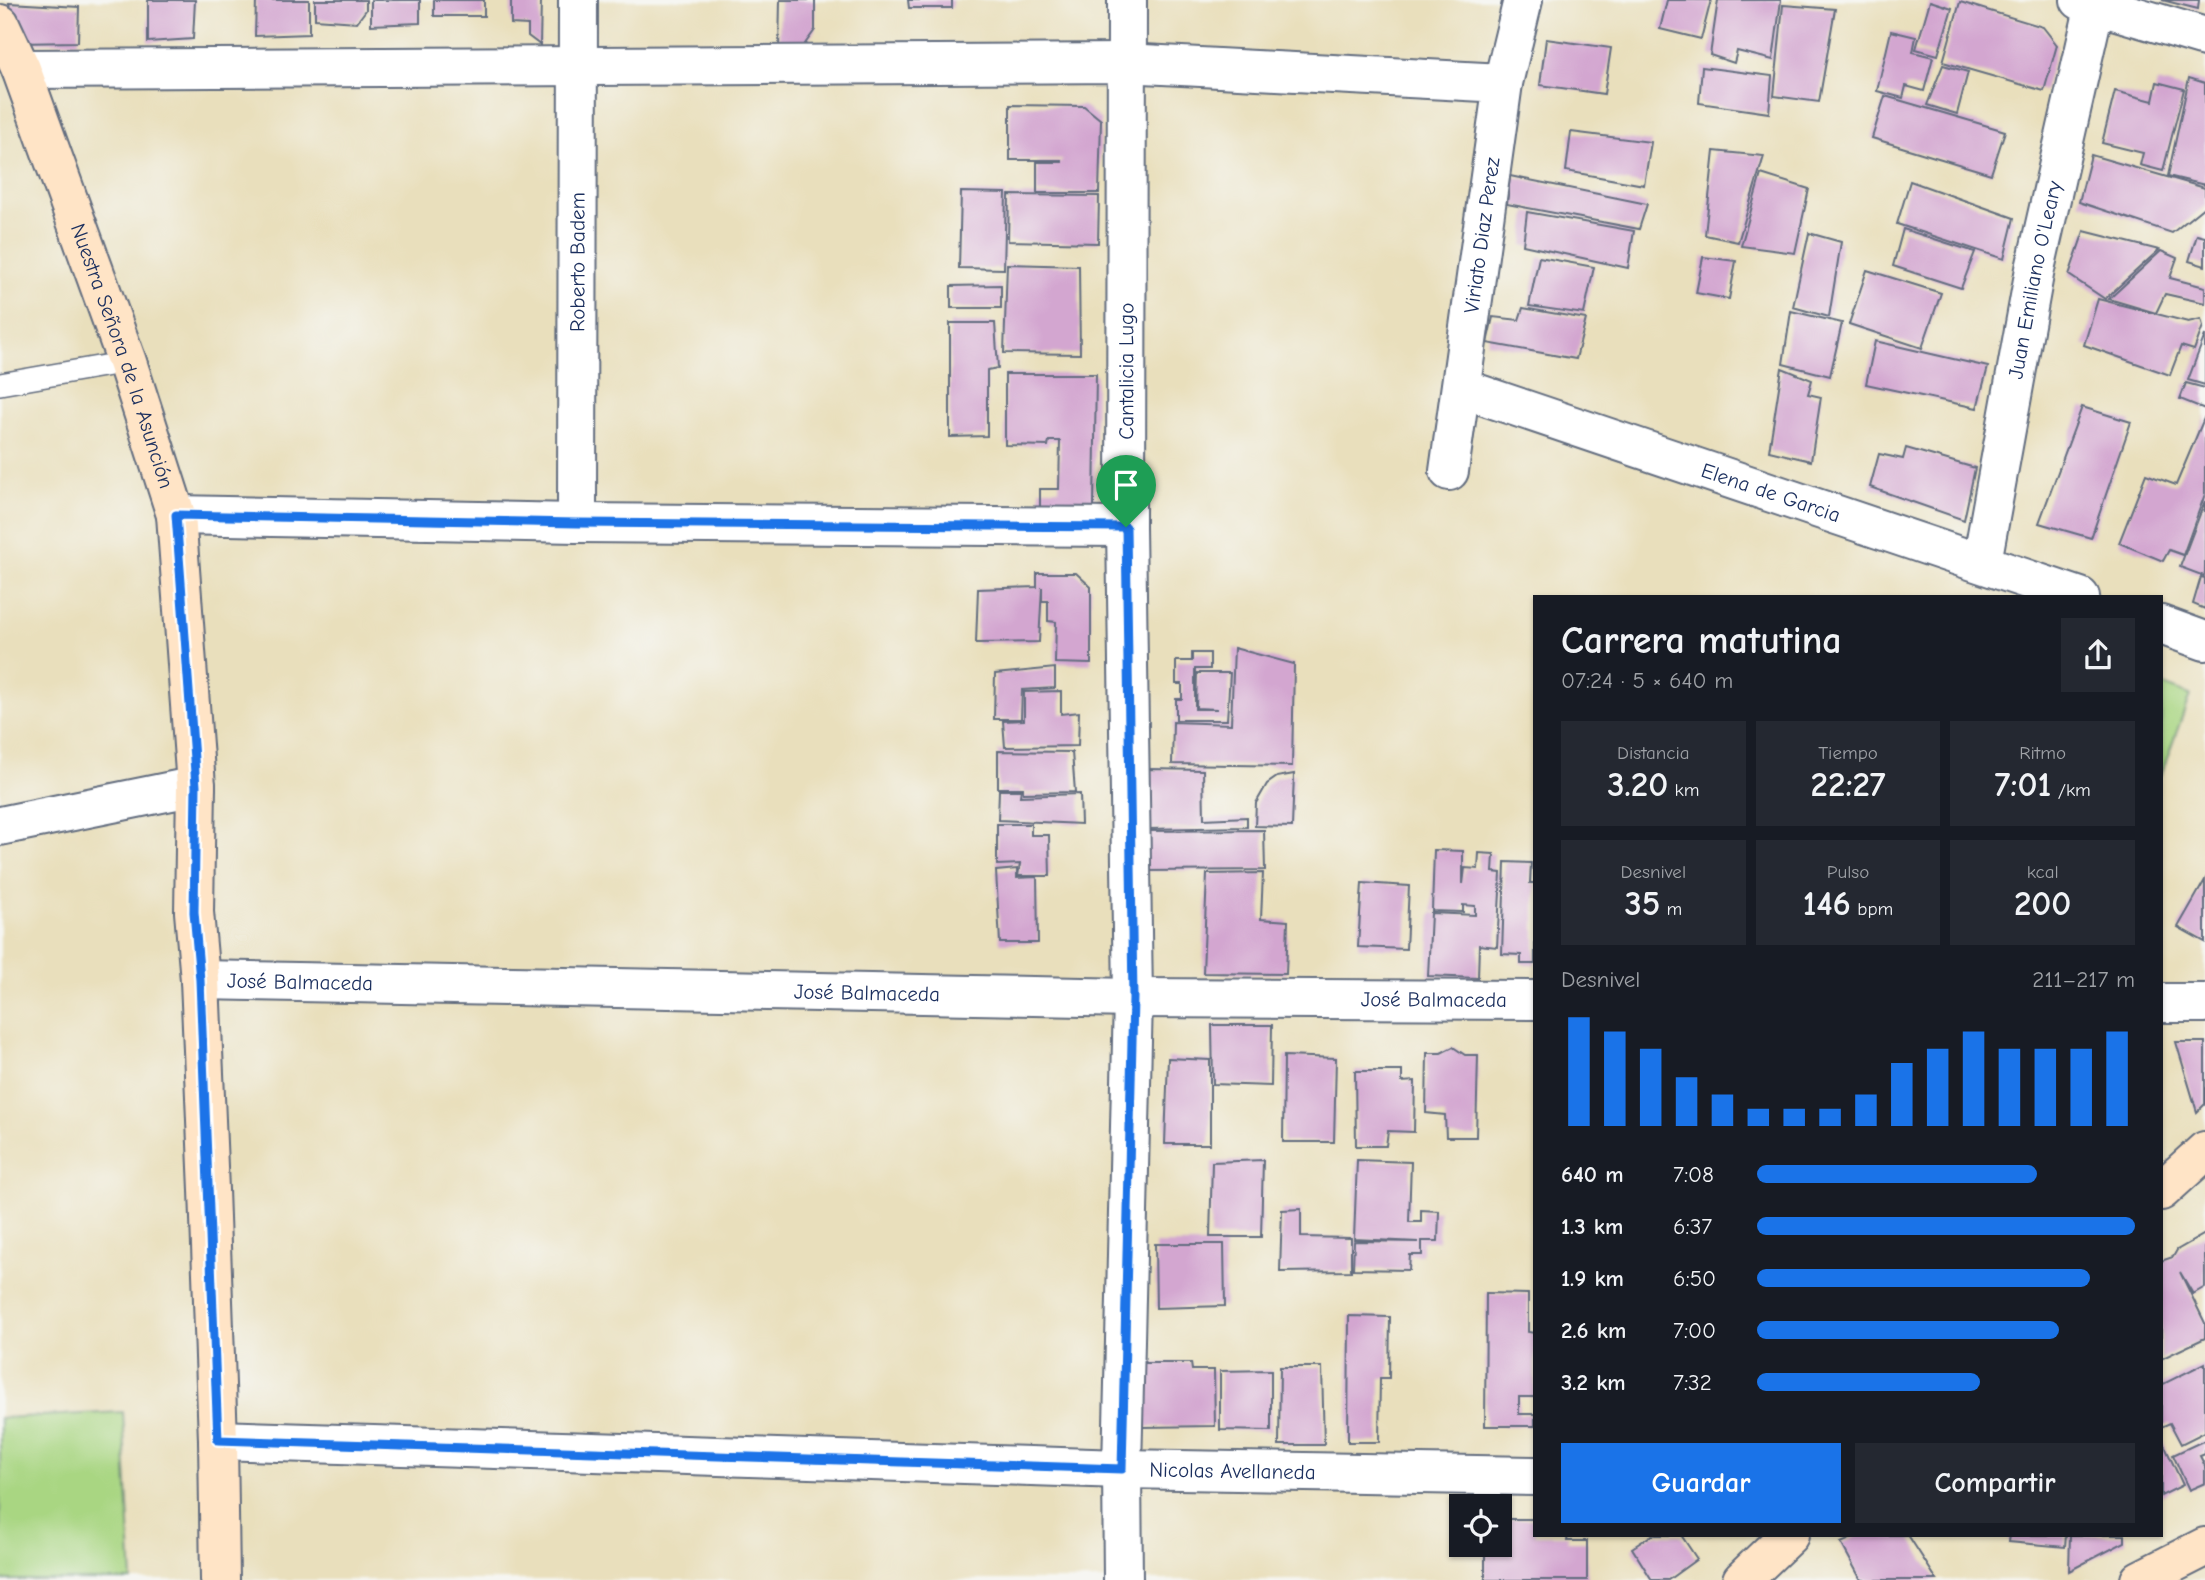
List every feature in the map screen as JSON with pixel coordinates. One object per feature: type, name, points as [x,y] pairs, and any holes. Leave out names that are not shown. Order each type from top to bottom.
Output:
[{"type":"street","name":"Roberto Badem","points":[[577,523],[578,0]]},
{"type":"street","name":"Cantalicia Lugo","points":[[1123,1580],[1122,1469],[1133,998],[1126,527],[1127,0]]},
{"type":"street","name":"Viriato Diaz Perez","points":[[1449,471],[1503,83],[1522,0]]},
{"type":"street","points":[[2090,1],[2205,37]]},
{"type":"street","name":"Juan Emiliano O'Leary","points":[[1982,562],[2035,269],[2090,1]]},
{"type":"street","name":"Nuestra Señora de la Asunción","points":[[0,24],[21,69],[127,362],[176,515],[196,786],[194,912],[200,980],[218,1440],[220,1580]]},
{"type":"street","points":[[21,69],[1125,63],[1503,83]]},
{"type":"street","name":"Elena de Garcia","points":[[1461,388],[2074,595]]},
{"type":"street","points":[[176,515],[577,523],[1126,527]]},
{"type":"street","points":[[2163,626],[2205,641]]},
{"type":"street","points":[[0,826],[196,786]]},
{"type":"street","name":"José Balmaceda","points":[[200,980],[1133,998],[1533,1000]]},
{"type":"street","points":[[2163,1003],[2205,1003]]},
{"type":"street","points":[[2163,1189],[2205,1151]]},
{"type":"street","name":"Nicolas Avellaneda","points":[[218,1440],[1122,1469],[1533,1476]]},
{"type":"street","points":[[1742,1580],[1787,1537]]},
{"type":"street","points":[[2140,1580],[2205,1546]]},
{"type":"lane","points":[[0,384],[127,362]]},
{"type":"green space","points":[[2163,685],[2190,695],[2163,769]]},
{"type":"green space","points":[[123,1412],[132,1580],[0,1580],[0,1418]]},
{"type":"building","points":[[148,0],[195,0],[193,39],[148,42]]},
{"type":"building","points":[[256,0],[309,0],[309,34],[255,36]]},
{"type":"building","points":[[315,0],[366,0],[366,10],[357,22],[315,19]]},
{"type":"building","points":[[371,0],[420,0],[420,23],[371,25]]},
{"type":"building","points":[[434,0],[484,0],[484,16],[434,16]]},
{"type":"building","points":[[511,0],[541,0],[540,45],[528,36],[528,25],[511,24]]},
{"type":"building","points":[[780,0],[815,0],[815,30],[799,52],[779,51]]},
{"type":"building","points":[[908,0],[952,0],[952,8],[909,8]]},
{"type":"building","points":[[1667,0],[1711,0],[1701,39],[1660,29]]},
{"type":"building","points":[[1718,0],[1781,0],[1773,60],[1737,51],[1734,63],[1710,55]]},
{"type":"building","points":[[2162,0],[2199,0],[2198,9]]},
{"type":"building","points":[[1930,1],[1952,8],[1938,55],[1916,49]]},
{"type":"building","points":[[1960,2],[2043,27],[2057,45],[2044,91],[1943,62]]},
{"type":"building","points":[[9,3],[79,7],[78,42],[16,43]]},
{"type":"building","points":[[1783,5],[1835,9],[1819,102],[1774,96]]},
{"type":"building","points":[[1891,31],[1916,37],[1913,52],[1933,57],[1924,91],[1906,86],[1903,98],[1877,91]]},
{"type":"building","points":[[1546,39],[1611,48],[1604,94],[1540,85]]},
{"type":"building","points":[[1943,65],[1968,72],[1957,114],[1927,105]]},
{"type":"building","points":[[1702,67],[1772,76],[1769,113],[1699,103]]},
{"type":"building","points":[[2189,78],[2205,83],[2205,185],[2168,176]]},
{"type":"building","points":[[2157,82],[2184,89],[2163,171],[2140,165],[2143,153],[2102,143],[2115,91],[2153,101]]},
{"type":"building","points":[[1885,96],[2005,131],[1991,174],[1872,138]]},
{"type":"building","points":[[1010,105],[1084,106],[1101,120],[1099,193],[1037,193],[1037,162],[1062,160],[1010,160]]},
{"type":"building","points":[[1571,132],[1651,142],[1644,185],[1566,171]]},
{"type":"building","points":[[1714,151],[1764,156],[1738,242],[1705,235]]},
{"type":"building","points":[[2091,155],[2205,188],[2205,206],[2172,233],[2079,202]]},
{"type":"building","points":[[1761,174],[1809,189],[1795,253],[1741,246]]},
{"type":"building","points":[[1510,176],[1647,204],[1639,229],[1507,204]]},
{"type":"building","points":[[1910,181],[2014,218],[2004,259],[1897,224]]},
{"type":"building","points":[[961,192],[1006,193],[1004,269],[959,268]]},
{"type":"building","points":[[1009,195],[1099,196],[1098,243],[1008,241]]},
{"type":"building","points":[[1527,212],[1634,231],[1628,268],[1523,245]]},
{"type":"building","points":[[1903,229],[1975,252],[1961,288],[1893,266]]},
{"type":"building","points":[[2084,231],[2159,250],[2105,299],[2069,275]]},
{"type":"building","points":[[1809,233],[1841,242],[1829,317],[1793,307]]},
{"type":"building","points":[[2197,235],[2205,237],[2205,266],[2189,261]]},
{"type":"building","points":[[2161,251],[2177,258],[2170,278],[2205,287],[2205,303],[2165,294],[2156,313],[2109,299]]},
{"type":"building","points":[[1539,257],[1594,267],[1584,314],[1529,306]]},
{"type":"building","points":[[1703,257],[1736,261],[1729,299],[1696,293]]},
{"type":"building","points":[[1007,264],[1079,266],[1080,354],[1004,353]]},
{"type":"building","points":[[1867,270],[1941,293],[1922,348],[1849,324]]},
{"type":"building","points":[[1001,285],[1001,308],[951,308],[951,286]]},
{"type":"building","points":[[2098,299],[2188,322],[2201,319],[2203,326],[2194,350],[2181,346],[2170,375],[2084,345]]},
{"type":"building","points":[[1523,308],[1586,319],[1576,359],[1487,343],[1493,317],[1519,320]]},
{"type":"building","points":[[1791,311],[1842,323],[1830,376],[1783,364]]},
{"type":"building","points":[[950,323],[995,323],[998,368],[987,370],[987,436],[950,437]]},
{"type":"building","points":[[2205,335],[2205,385],[2188,380]]},
{"type":"building","points":[[1875,341],[1988,367],[1977,408],[1866,384]]},
{"type":"building","points":[[1782,368],[1812,380],[1808,394],[1821,397],[1811,461],[1769,451]]},
{"type":"building","points":[[1005,374],[1096,374],[1094,507],[1085,514],[1040,514],[1040,489],[1059,489],[1060,441],[1049,441],[1048,446],[1005,445]]},
{"type":"building","points":[[2186,383],[2205,388],[2205,409],[2180,399]]},
{"type":"building","points":[[2082,407],[2131,422],[2091,538],[2039,523]]},
{"type":"building","points":[[2205,416],[2205,494],[2183,555],[2169,550],[2163,561],[2119,543],[2146,474],[2176,485]]},
{"type":"building","points":[[1906,448],[1975,468],[1964,520],[1870,487],[1879,454],[1903,459]]},
{"type":"building","points":[[2205,501],[2205,573],[2204,576],[2180,567]]},
{"type":"building","points":[[1037,573],[1076,573],[1091,587],[1091,664],[1055,663],[1056,622],[1048,621],[1048,601],[1042,601],[1042,587],[1039,642],[976,643],[978,589],[1037,587]]},
{"type":"building","points":[[2201,577],[2205,578],[2205,609],[2193,604]]},
{"type":"building","points":[[1234,648],[1294,664],[1292,766],[1172,764],[1173,722],[1231,724]]},
{"type":"building","points":[[1192,653],[1210,653],[1210,669],[1195,669],[1195,709],[1217,709],[1196,708],[1197,673],[1230,673],[1227,720],[1176,720],[1176,699],[1182,699],[1182,684],[1176,684],[1176,661],[1192,661]]},
{"type":"building","points":[[1055,668],[1055,688],[1022,690],[1021,719],[994,719],[995,674]]},
{"type":"building","points":[[1061,691],[1061,714],[1079,712],[1078,746],[1005,747],[1003,721],[1024,720],[1024,692]]},
{"type":"building","points":[[998,751],[1072,752],[1075,792],[1023,793],[1023,788],[998,788]]},
{"type":"building","points":[[1149,769],[1203,770],[1204,819],[1247,817],[1247,827],[1148,829]]},
{"type":"building","points":[[1294,774],[1292,827],[1255,826],[1256,803],[1267,784],[1277,777]]},
{"type":"building","points":[[999,790],[1021,790],[1020,796],[1080,794],[1081,824],[998,820]]},
{"type":"building","points":[[997,824],[1031,824],[1031,835],[1049,835],[1050,876],[1018,876],[1020,864],[997,865]]},
{"type":"building","points":[[1264,830],[1265,870],[1145,871],[1145,831]]},
{"type":"building","points":[[1434,850],[1463,851],[1463,884],[1465,868],[1478,869],[1479,853],[1494,854],[1493,872],[1501,873],[1497,947],[1479,945],[1478,978],[1428,976],[1431,913],[1475,915],[1475,906],[1463,905],[1463,912],[1432,911]]},
{"type":"building","points":[[1505,862],[1531,863],[1533,964],[1521,964],[1521,955],[1502,954]]},
{"type":"building","points":[[1017,869],[1017,878],[1037,877],[1038,943],[1000,943],[996,871]]},
{"type":"building","points":[[1263,873],[1261,919],[1288,921],[1286,974],[1203,973],[1207,874]]},
{"type":"building","points":[[2205,880],[2205,942],[2178,927]]},
{"type":"building","points":[[1362,883],[1409,886],[1406,949],[1358,947]]},
{"type":"building","points":[[1212,1025],[1272,1025],[1271,1086],[1213,1084]]},
{"type":"building","points":[[2176,1042],[2205,1042],[2205,1104],[2197,1112]]},
{"type":"building","points":[[1453,1047],[1465,1055],[1478,1055],[1476,1137],[1446,1137],[1445,1115],[1426,1113],[1427,1053],[1441,1053]]},
{"type":"building","points":[[1284,1056],[1336,1058],[1334,1142],[1283,1142]]},
{"type":"building","points":[[1168,1058],[1210,1060],[1210,1144],[1165,1144]]},
{"type":"building","points":[[1355,1071],[1402,1071],[1402,1082],[1415,1081],[1414,1132],[1388,1131],[1386,1146],[1356,1146]]},
{"type":"building","points":[[1263,1160],[1261,1237],[1210,1237],[1212,1162]]},
{"type":"building","points":[[1357,1160],[1411,1162],[1409,1222],[1421,1222],[1421,1210],[1439,1211],[1438,1241],[1422,1241],[1422,1255],[1410,1255],[1409,1270],[1353,1269],[1354,1241],[1419,1242],[1354,1239]]},
{"type":"building","points":[[1301,1209],[1301,1237],[1351,1238],[1351,1271],[1280,1272],[1282,1210]]},
{"type":"building","points":[[2205,1234],[2205,1287],[2193,1294],[2180,1272],[2205,1323],[2205,1338],[2163,1358],[2163,1260],[2173,1257],[2177,1250]]},
{"type":"building","points":[[1155,1244],[1224,1244],[1225,1306],[1156,1308]]},
{"type":"building","points":[[1486,1293],[1528,1294],[1528,1332],[1533,1333],[1533,1397],[1519,1397],[1519,1414],[1533,1414],[1533,1426],[1485,1426]]},
{"type":"building","points":[[1349,1316],[1390,1317],[1389,1378],[1380,1378],[1379,1442],[1348,1442]]},
{"type":"building","points":[[1142,1363],[1191,1363],[1192,1370],[1214,1370],[1215,1426],[1142,1427]]},
{"type":"building","points":[[2205,1363],[2205,1432],[2181,1444],[2170,1423],[2163,1426],[2163,1384]]},
{"type":"building","points":[[1280,1367],[1322,1367],[1324,1445],[1279,1445]]},
{"type":"building","points":[[1271,1370],[1271,1431],[1220,1430],[1220,1371]]},
{"type":"building","points":[[2205,1440],[2205,1454],[2200,1456],[2205,1466],[2205,1483],[2189,1490],[2173,1455]]},
{"type":"building","points":[[2163,1442],[2183,1485],[2163,1495]]},
{"type":"building","points":[[1512,1519],[1533,1519],[1533,1537],[1568,1537],[1567,1541],[1587,1541],[1587,1580],[1485,1580],[1485,1557],[1512,1557]]},
{"type":"building","points":[[1649,1537],[1682,1537],[1697,1559],[1668,1580],[1652,1580],[1632,1548]]},
{"type":"building","points":[[1854,1537],[1909,1537],[1937,1580],[1861,1580],[1841,1543]]},
{"type":"building","points":[[2010,1537],[2066,1537],[2065,1547],[2009,1542]]},
{"type":"building","points":[[2070,1537],[2125,1537],[2125,1542],[2069,1571]]},
{"type":"route","points":[[176,515],[577,523],[1126,527],[1133,998],[1122,1469],[218,1440],[200,980],[194,912],[196,786],[176,515]]}]
